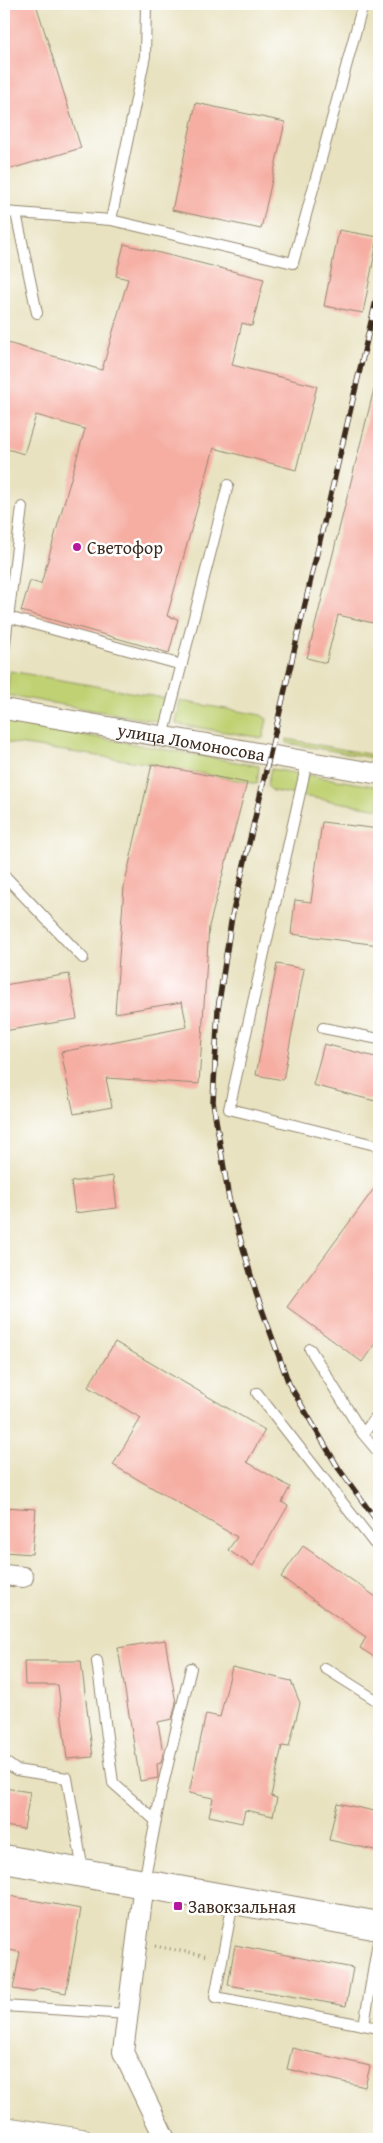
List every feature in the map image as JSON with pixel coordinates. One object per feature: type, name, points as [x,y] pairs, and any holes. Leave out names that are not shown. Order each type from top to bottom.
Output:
[{"type":"street","name":"улица Ломоносова","points":[[4,709],[379,774]]},
{"type":"street","points":[[4,1859],[144,1882],[379,1926]]},
{"type":"street","points":[[144,1882],[123,2052],[165,2139]]},
{"type":"street","points":[[4,2127],[82,2139]]},
{"type":"lane","points":[[111,220],[145,56],[146,4]]},
{"type":"lane","points":[[4,212],[111,220],[294,263],[363,4]]},
{"type":"lane","points":[[16,213],[37,313]]},
{"type":"lane","points":[[163,736],[228,485]]},
{"type":"lane","points":[[4,651],[22,507]]},
{"type":"lane","points":[[8,617],[182,665]]},
{"type":"lane","points":[[307,762],[229,1109],[375,1145]]},
{"type":"lane","points":[[4,875],[83,958]]},
{"type":"lane","points":[[323,1028],[379,1040]]},
{"type":"lane","points":[[310,1349],[363,1434],[379,1453]]},
{"type":"lane","points":[[257,1393],[374,1543],[379,1542]]},
{"type":"lane","points":[[363,1434],[379,1412]]},
{"type":"lane","points":[[97,1661],[113,1783],[156,1820]]},
{"type":"lane","points":[[144,1882],[156,1820],[191,1668]]},
{"type":"lane","points":[[325,1668],[379,1702]]},
{"type":"lane","points":[[4,1761],[16,1770],[67,1778],[83,1872]]},
{"type":"lane","points":[[233,1899],[215,1997],[379,2028]]},
{"type":"lane","points":[[364,2024],[379,1936]]},
{"type":"lane","points":[[4,1989],[4,2000]]},
{"type":"lane","points":[[4,2006],[128,2014]]},
{"type":"path","points":[[137,1943],[221,1959]]},
{"type":"green space","points":[[10,671],[164,698],[160,722],[7,695]]},
{"type":"green space","points":[[180,701],[261,715],[267,719],[263,738],[176,724]]},
{"type":"green space","points":[[4,721],[259,766],[257,784],[152,764],[4,742]]},
{"type":"green space","points":[[287,739],[379,756],[379,759],[287,743]]},
{"type":"green space","points":[[271,769],[379,787],[379,809],[273,791],[267,786]]},
{"type":"building","points":[[4,4],[36,4],[81,148],[4,171]]},
{"type":"building","points":[[196,103],[285,122],[261,229],[172,210]]},
{"type":"building","points":[[339,230],[378,237],[363,313],[324,306]]},
{"type":"building","points":[[124,244],[264,279],[252,326],[242,323],[232,365],[317,386],[296,470],[214,448],[167,616],[178,619],[169,653],[21,611],[30,581],[41,584],[85,429],[36,415],[24,454],[4,448],[4,342],[102,370],[128,279],[116,276]]},
{"type":"building","points":[[374,389],[379,389],[379,612],[376,611],[373,623],[338,615],[326,663],[307,658]]},
{"type":"building","points":[[152,764],[247,783],[209,926],[199,1084],[106,1078],[112,1107],[74,1114],[61,1052],[187,1027],[182,1002],[115,1013],[124,887]]},
{"type":"building","points":[[322,822],[379,829],[379,945],[291,934],[295,900],[311,902]]},
{"type":"building","points":[[277,964],[304,969],[283,1080],[256,1075]]},
{"type":"building","points":[[69,974],[77,1019],[4,1031],[4,985]]},
{"type":"building","points":[[324,1044],[379,1058],[379,1102],[313,1085]]},
{"type":"building","points":[[113,1176],[117,1208],[75,1213],[71,1182]]},
{"type":"building","points":[[379,1182],[379,1338],[362,1362],[287,1307]]},
{"type":"building","points":[[115,1342],[265,1430],[247,1462],[290,1487],[282,1502],[288,1506],[253,1566],[228,1550],[237,1537],[113,1465],[141,1418],[88,1387]]},
{"type":"building","points":[[4,1507],[36,1509],[32,1554],[4,1552]]},
{"type":"building","points":[[303,1546],[379,1599],[379,1660],[360,1648],[366,1637],[281,1577]]},
{"type":"building","points":[[165,1640],[176,1703],[172,1719],[158,1722],[163,1754],[161,1763],[157,1764],[158,1778],[140,1781],[118,1648]]},
{"type":"building","points":[[24,1661],[81,1661],[93,1757],[67,1759],[58,1685],[25,1685]]},
{"type":"building","points":[[232,1667],[291,1681],[300,1703],[289,1747],[282,1746],[271,1796],[277,1798],[273,1816],[245,1810],[242,1823],[209,1816],[213,1798],[189,1793],[206,1714],[220,1717]]},
{"type":"building","points":[[4,1788],[30,1792],[24,1829],[4,1826]]},
{"type":"building","points":[[337,1803],[379,1812],[379,1851],[329,1840]]},
{"type":"building","points":[[4,1895],[81,1909],[66,1993],[41,1988],[32,1992],[13,1989],[20,1952],[4,1949]]},
{"type":"building","points":[[235,1945],[353,1968],[346,2006],[228,1985]]},
{"type":"building","points":[[292,2048],[370,2066],[365,2087],[287,2069]]},
{"type":"railway","points":[[379,288],[232,916],[218,1009],[213,1102],[229,1199],[256,1293],[289,1384],[339,1469],[379,1524]]},
{"type":"place","name":"Светофор","points":[[77,547]]},
{"type":"place","name":"Завокзальная","points":[[178,1906]]}]
